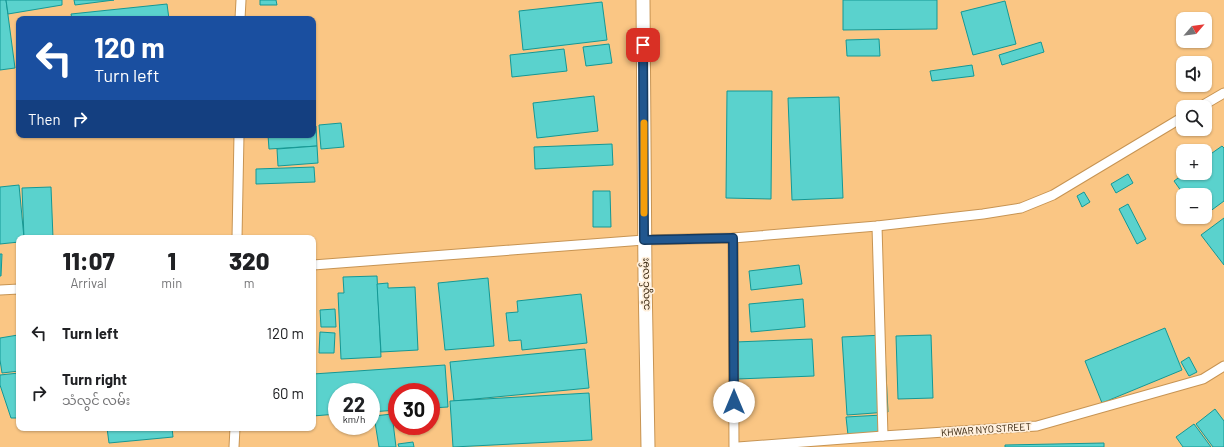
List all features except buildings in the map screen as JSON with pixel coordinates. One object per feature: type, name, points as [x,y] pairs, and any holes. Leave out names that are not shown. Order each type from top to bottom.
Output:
[{"type":"street","points":[[240,16],[241,0]]},
{"type":"street","name":"သံလွင် လမ်း","points":[[643,0],[644,240],[648,447]]},
{"type":"street","points":[[1212,100],[1224,93]]},
{"type":"street","points":[[316,265],[644,240],[733,238],[877,226],[983,214],[1021,208],[1053,195],[1176,121]]},
{"type":"street","points":[[237,235],[239,138]]},
{"type":"street","points":[[877,226],[883,436]]},
{"type":"street","points":[[733,238],[734,447]]},
{"type":"street","points":[[0,290],[16,289]]},
{"type":"street","name":"KHWAR NYO STREET","points":[[738,447],[1037,426],[1203,379],[1224,366]]},
{"type":"street","points":[[234,431],[234,447]]},
{"type":"slow traffic","points":[[644,123],[644,213]]},
{"type":"route","points":[[643,45],[644,240],[733,238],[734,402]]}]
